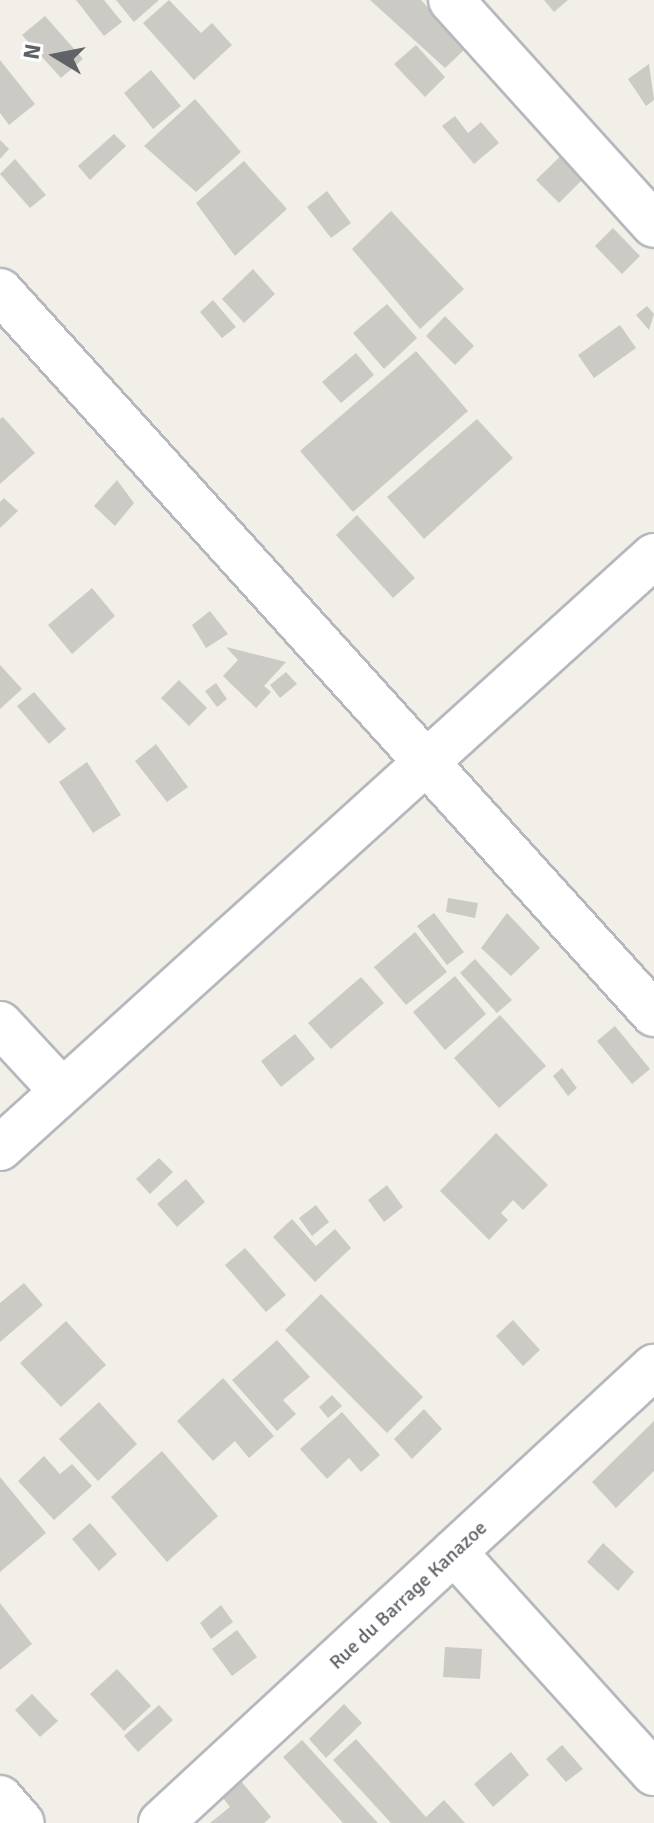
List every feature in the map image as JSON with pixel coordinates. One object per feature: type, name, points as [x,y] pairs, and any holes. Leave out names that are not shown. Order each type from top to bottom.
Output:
[{"type":"street","points":[[451,0],[654,225]]},
{"type":"street","points":[[0,291],[654,1014]]},
{"type":"street","points":[[0,1148],[425,760],[654,556]]},
{"type":"street","points":[[0,1024],[62,1091]]},
{"type":"street","name":"Rue du Barrage Kanazoe","points":[[161,1823],[654,1367]]},
{"type":"street","points":[[454,1552],[654,1773]]},
{"type":"street","points":[[0,1798],[22,1823]]},
{"type":"building","points":[[76,0],[104,0],[122,22],[104,36]]},
{"type":"building","points":[[116,0],[159,0],[134,22]]},
{"type":"building","points":[[169,0],[201,33],[212,23],[232,45],[194,80],[143,23]]},
{"type":"building","points":[[370,0],[421,0],[465,49],[445,68]]},
{"type":"building","points":[[544,0],[568,0],[554,12]]},
{"type":"building","points":[[45,16],[83,59],[61,78],[22,35]]},
{"type":"building","points":[[416,45],[445,77],[425,97],[394,64]]},
{"type":"building","points":[[0,60],[35,104],[9,125],[0,113]]},
{"type":"building","points":[[649,64],[654,100],[646,106],[628,79]]},
{"type":"building","points":[[151,70],[181,106],[153,129],[124,93]]},
{"type":"building","points":[[195,99],[241,152],[196,192],[144,146]]},
{"type":"building","points":[[455,116],[468,133],[481,122],[499,143],[474,164],[442,126]]},
{"type":"building","points":[[114,134],[126,146],[90,180],[78,166]]},
{"type":"building","points":[[0,140],[9,149],[0,159]]},
{"type":"building","points":[[576,141],[598,164],[559,203],[536,180]]},
{"type":"building","points":[[15,159],[46,195],[30,208],[0,174]]},
{"type":"building","points":[[244,161],[287,209],[235,256],[196,203]]},
{"type":"building","points":[[327,191],[351,223],[331,238],[307,207]]},
{"type":"building","points":[[391,211],[464,289],[420,329],[352,249]]},
{"type":"building","points":[[613,228],[640,256],[622,274],[595,246]]},
{"type":"building","points":[[253,269],[275,294],[244,323],[222,299]]},
{"type":"building","points":[[213,300],[236,327],[222,338],[200,312]]},
{"type":"building","points":[[387,304],[417,338],[384,369],[353,333]]},
{"type":"building","points":[[647,306],[654,314],[649,330],[636,315]]},
{"type":"building","points":[[445,316],[474,346],[455,365],[426,336]]},
{"type":"building","points":[[620,325],[636,348],[594,378],[578,355]]},
{"type":"building","points":[[416,351],[468,411],[353,512],[300,451]]},
{"type":"building","points":[[356,353],[374,375],[341,403],[322,382]]},
{"type":"building","points":[[3,417],[35,453],[0,484],[0,419]]},
{"type":"building","points":[[477,419],[513,458],[424,539],[387,497]]},
{"type":"building","points":[[117,480],[134,503],[115,526],[94,506]]},
{"type":"building","points":[[4,498],[18,511],[0,528],[0,502]]},
{"type":"building","points":[[357,515],[415,578],[393,598],[336,535]]},
{"type":"building","points":[[92,588],[115,616],[72,654],[48,625]]},
{"type":"building","points":[[210,611],[228,634],[206,648],[192,625]]},
{"type":"building","points":[[226,647],[286,662],[264,686],[271,692],[256,708],[223,676],[238,660]]},
{"type":"building","points":[[0,665],[22,689],[0,709]]},
{"type":"building","points":[[286,672],[297,684],[280,698],[270,685]]},
{"type":"building","points":[[179,680],[207,708],[189,726],[161,698]]},
{"type":"building","points":[[216,683],[227,699],[217,707],[205,691]]},
{"type":"building","points":[[34,692],[66,729],[49,744],[17,706]]},
{"type":"building","points":[[156,744],[188,787],[167,802],[135,761]]},
{"type":"building","points":[[87,762],[121,815],[93,833],[59,782]]},
{"type":"building","points":[[448,898],[478,903],[475,918],[446,912]]},
{"type":"building","points":[[434,913],[464,952],[447,965],[417,926]]},
{"type":"building","points":[[507,913],[540,948],[511,976],[481,948]]},
{"type":"building","points":[[415,932],[447,972],[406,1005],[374,967]]},
{"type":"building","points":[[475,959],[512,1000],[497,1013],[460,973]]},
{"type":"building","points":[[455,976],[486,1014],[445,1050],[413,1012]]},
{"type":"building","points":[[361,977],[384,1003],[331,1049],[308,1023]]},
{"type":"building","points":[[500,1015],[546,1066],[499,1108],[454,1058]]},
{"type":"building","points":[[615,1026],[650,1069],[632,1084],[597,1041]]},
{"type":"building","points":[[295,1034],[315,1059],[281,1087],[261,1061]]},
{"type":"building","points":[[562,1068],[577,1088],[568,1096],[553,1076]]},
{"type":"building","points":[[496,1133],[548,1185],[523,1210],[513,1200],[501,1213],[508,1220],[489,1240],[440,1191]]},
{"type":"building","points":[[159,1158],[173,1172],[150,1194],[136,1179]]},
{"type":"building","points":[[186,1179],[205,1202],[177,1227],[157,1204]]},
{"type":"building","points":[[387,1185],[403,1207],[384,1222],[368,1200]]},
{"type":"building","points":[[316,1205],[329,1222],[312,1236],[299,1218]]},
{"type":"building","points":[[292,1219],[316,1246],[335,1229],[351,1248],[315,1282],[273,1237]]},
{"type":"building","points":[[245,1248],[286,1295],[266,1312],[225,1265]]},
{"type":"building","points":[[24,1283],[43,1305],[0,1342],[0,1303]]},
{"type":"building","points":[[321,1294],[423,1397],[387,1433],[285,1330]]},
{"type":"building","points":[[513,1320],[540,1350],[523,1366],[496,1336]]},
{"type":"building","points":[[66,1321],[106,1365],[61,1407],[20,1363]]},
{"type":"building","points":[[277,1340],[310,1377],[283,1400],[296,1414],[277,1431],[232,1380]]},
{"type":"building","points":[[223,1378],[274,1436],[249,1458],[235,1441],[213,1461],[177,1421]]},
{"type":"building","points":[[332,1395],[342,1406],[328,1418],[319,1407]]},
{"type":"building","points":[[99,1402],[137,1444],[98,1481],[59,1439]]},
{"type":"building","points":[[424,1409],[442,1429],[412,1459],[394,1439]]},
{"type":"building","points":[[342,1412],[380,1455],[361,1472],[349,1458],[327,1479],[300,1449]]},
{"type":"building","points":[[654,1421],[654,1471],[616,1508],[592,1482]]},
{"type":"building","points":[[162,1451],[218,1516],[167,1562],[111,1497]]},
{"type":"building","points":[[44,1456],[60,1474],[72,1464],[92,1486],[54,1520],[18,1481]]},
{"type":"building","points":[[0,1477],[46,1533],[0,1572]]},
{"type":"building","points":[[90,1523],[117,1554],[99,1571],[72,1539]]},
{"type":"building","points":[[603,1543],[634,1572],[618,1591],[587,1562]]},
{"type":"building","points":[[0,1603],[32,1644],[0,1670]]},
{"type":"building","points":[[221,1605],[233,1622],[211,1639],[200,1623]]},
{"type":"building","points":[[237,1630],[257,1657],[232,1676],[212,1649]]},
{"type":"building","points":[[445,1647],[482,1649],[480,1679],[443,1677]]},
{"type":"building","points":[[117,1669],[151,1706],[124,1731],[90,1694]]},
{"type":"building","points":[[32,1694],[58,1721],[40,1737],[15,1710]]},
{"type":"building","points":[[344,1704],[362,1723],[326,1758],[309,1739]]},
{"type":"building","points":[[159,1705],[173,1720],[138,1752],[124,1736]]},
{"type":"building","points":[[356,1739],[426,1817],[444,1800],[465,1823],[391,1823],[333,1760]]},
{"type":"building","points":[[302,1740],[378,1823],[343,1823],[283,1757]]},
{"type":"building","points":[[562,1745],[583,1769],[566,1782],[546,1759]]},
{"type":"building","points":[[511,1752],[529,1775],[493,1807],[474,1784]]},
{"type":"building","points":[[236,1775],[271,1817],[264,1823],[210,1823],[230,1807],[220,1794]]}]
